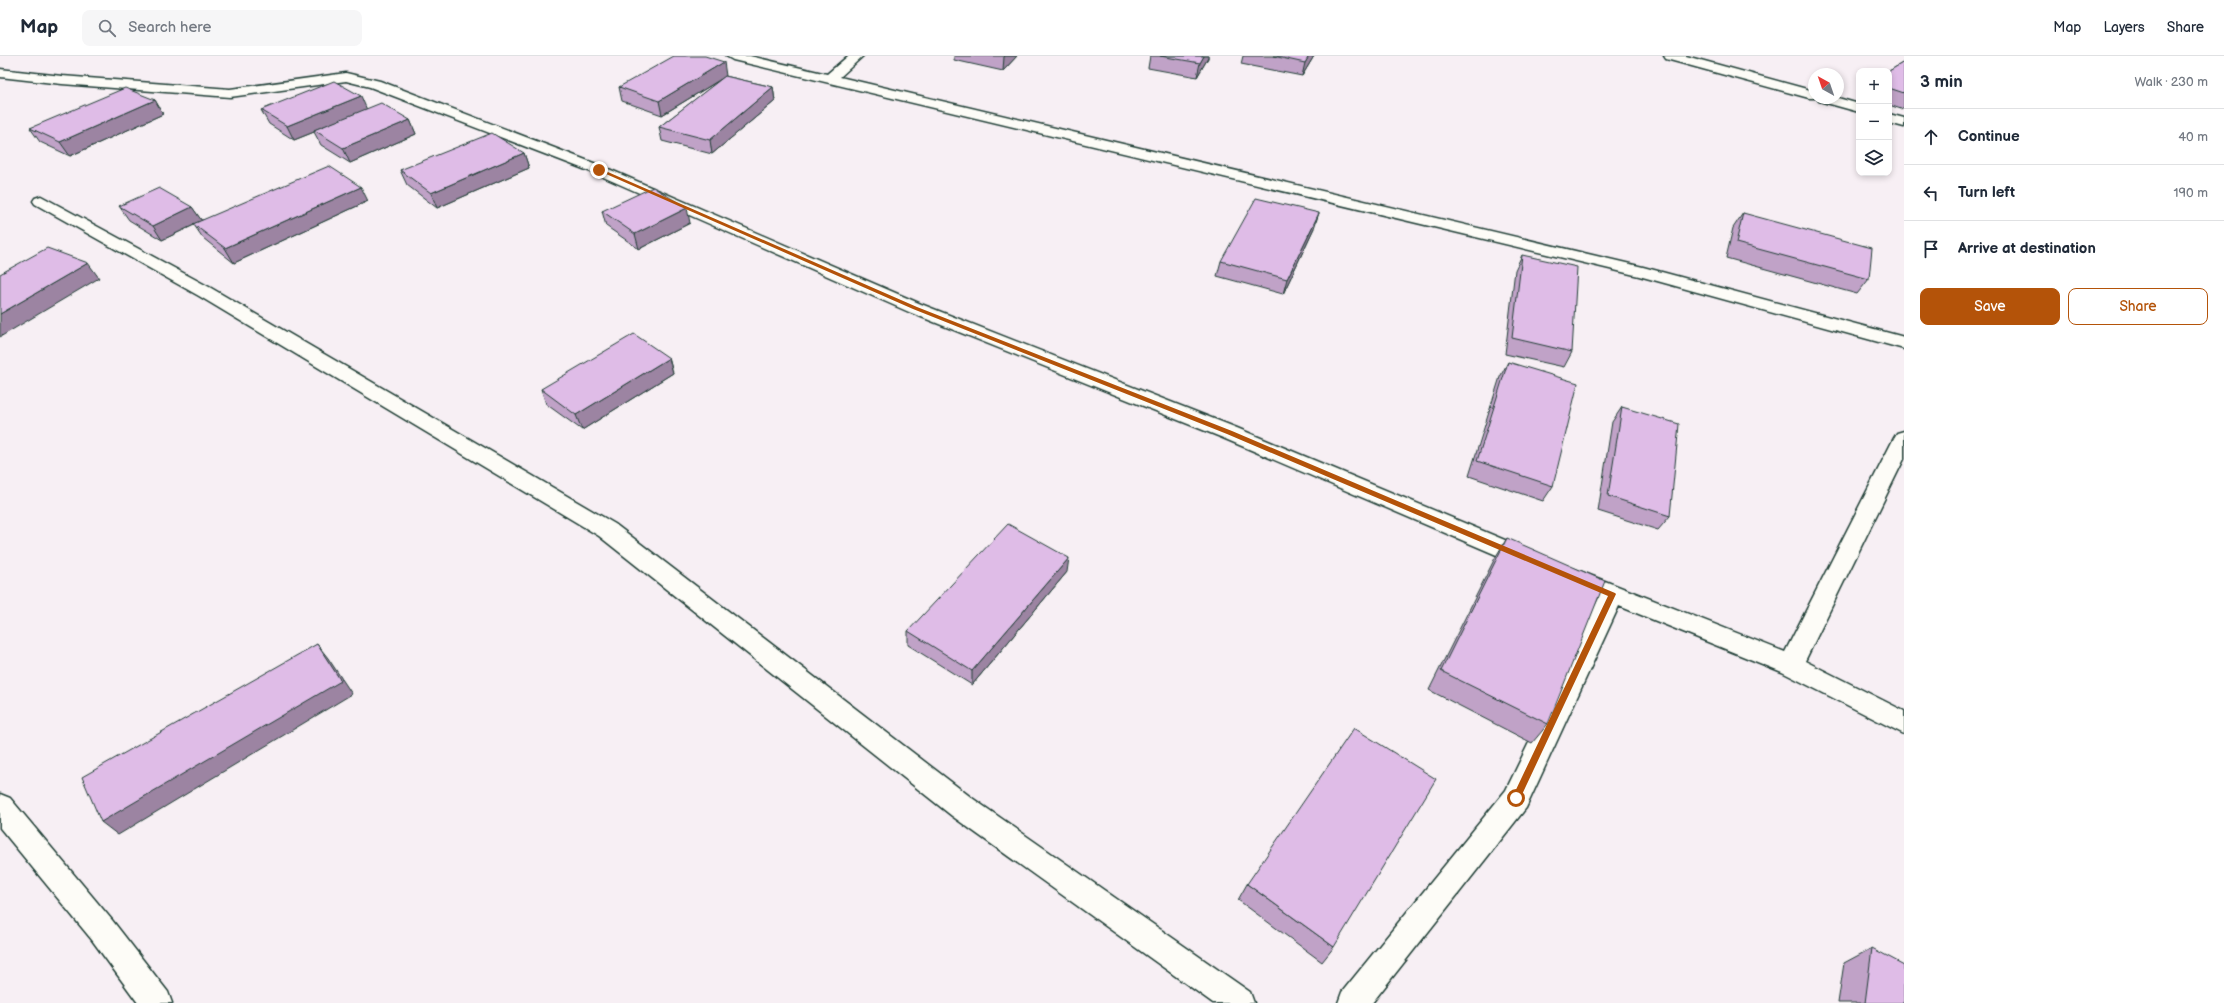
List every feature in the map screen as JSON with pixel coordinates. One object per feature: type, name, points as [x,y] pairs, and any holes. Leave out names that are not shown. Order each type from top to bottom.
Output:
[{"type":"street","points":[[733,56],[1643,272],[1904,343]]},
{"type":"street","points":[[830,79],[856,56]]},
{"type":"street","points":[[1671,56],[1808,93]]},
{"type":"street","points":[[0,73],[62,80],[230,93],[346,77],[375,84],[599,170],[915,308],[1230,433],[1612,594],[1791,665],[1904,722]]},
{"type":"street","points":[[1844,104],[1856,107]]},
{"type":"street","points":[[1892,119],[1904,123]]},
{"type":"street","points":[[41,201],[205,292],[607,530],[962,807],[1239,1003]]},
{"type":"street","points":[[1791,665],[1904,438]]},
{"type":"street","points":[[1353,1003],[1516,798],[1612,594]]},
{"type":"street","points":[[0,807],[102,930],[157,1003]]},
{"type":"building","points":[[674,56],[705,56],[724,62],[659,101],[619,87]]},
{"type":"building","points":[[1160,56],[1204,56],[1200,63]]},
{"type":"building","points":[[1273,56],[1309,56],[1305,63]]},
{"type":"building","points":[[1904,62],[1904,93],[1892,89],[1892,69]]},
{"type":"building","points":[[725,76],[773,87],[710,140],[659,127]]},
{"type":"building","points":[[334,81],[361,96],[287,126],[261,110]]},
{"type":"building","points":[[125,88],[155,100],[60,142],[30,128]]},
{"type":"building","points":[[381,103],[410,120],[343,148],[314,130]]},
{"type":"building","points":[[492,133],[524,153],[431,193],[400,170]]},
{"type":"building","points":[[329,166],[361,187],[225,248],[193,224]]},
{"type":"building","points":[[653,187],[687,208],[635,234],[602,211]]},
{"type":"building","points":[[159,188],[192,207],[153,226],[119,206]]},
{"type":"building","points":[[1256,198],[1319,213],[1287,279],[1221,261]]},
{"type":"building","points":[[1743,213],[1872,248],[1869,279],[1736,243]]},
{"type":"building","points":[[47,248],[88,263],[0,314],[0,274]]},
{"type":"building","points":[[1522,255],[1577,267],[1572,352],[1512,338]]},
{"type":"building","points":[[634,334],[669,358],[576,415],[541,389]]},
{"type":"building","points":[[1508,362],[1578,383],[1553,486],[1477,461]]},
{"type":"building","points":[[1622,407],[1679,424],[1670,516],[1608,496]]},
{"type":"building","points":[[1008,524],[1069,558],[972,671],[908,631]]},
{"type":"building","points":[[1507,538],[1605,581],[1548,724],[1441,671]]},
{"type":"building","points":[[317,644],[341,681],[101,822],[82,777]]},
{"type":"building","points":[[1354,728],[1436,779],[1334,947],[1247,884]]},
{"type":"building","points":[[1872,948],[1904,965],[1904,1003],[1865,1003]]},
{"type":"route","points":[[599,170],[915,308],[1230,433],[1612,594],[1516,798]]}]
